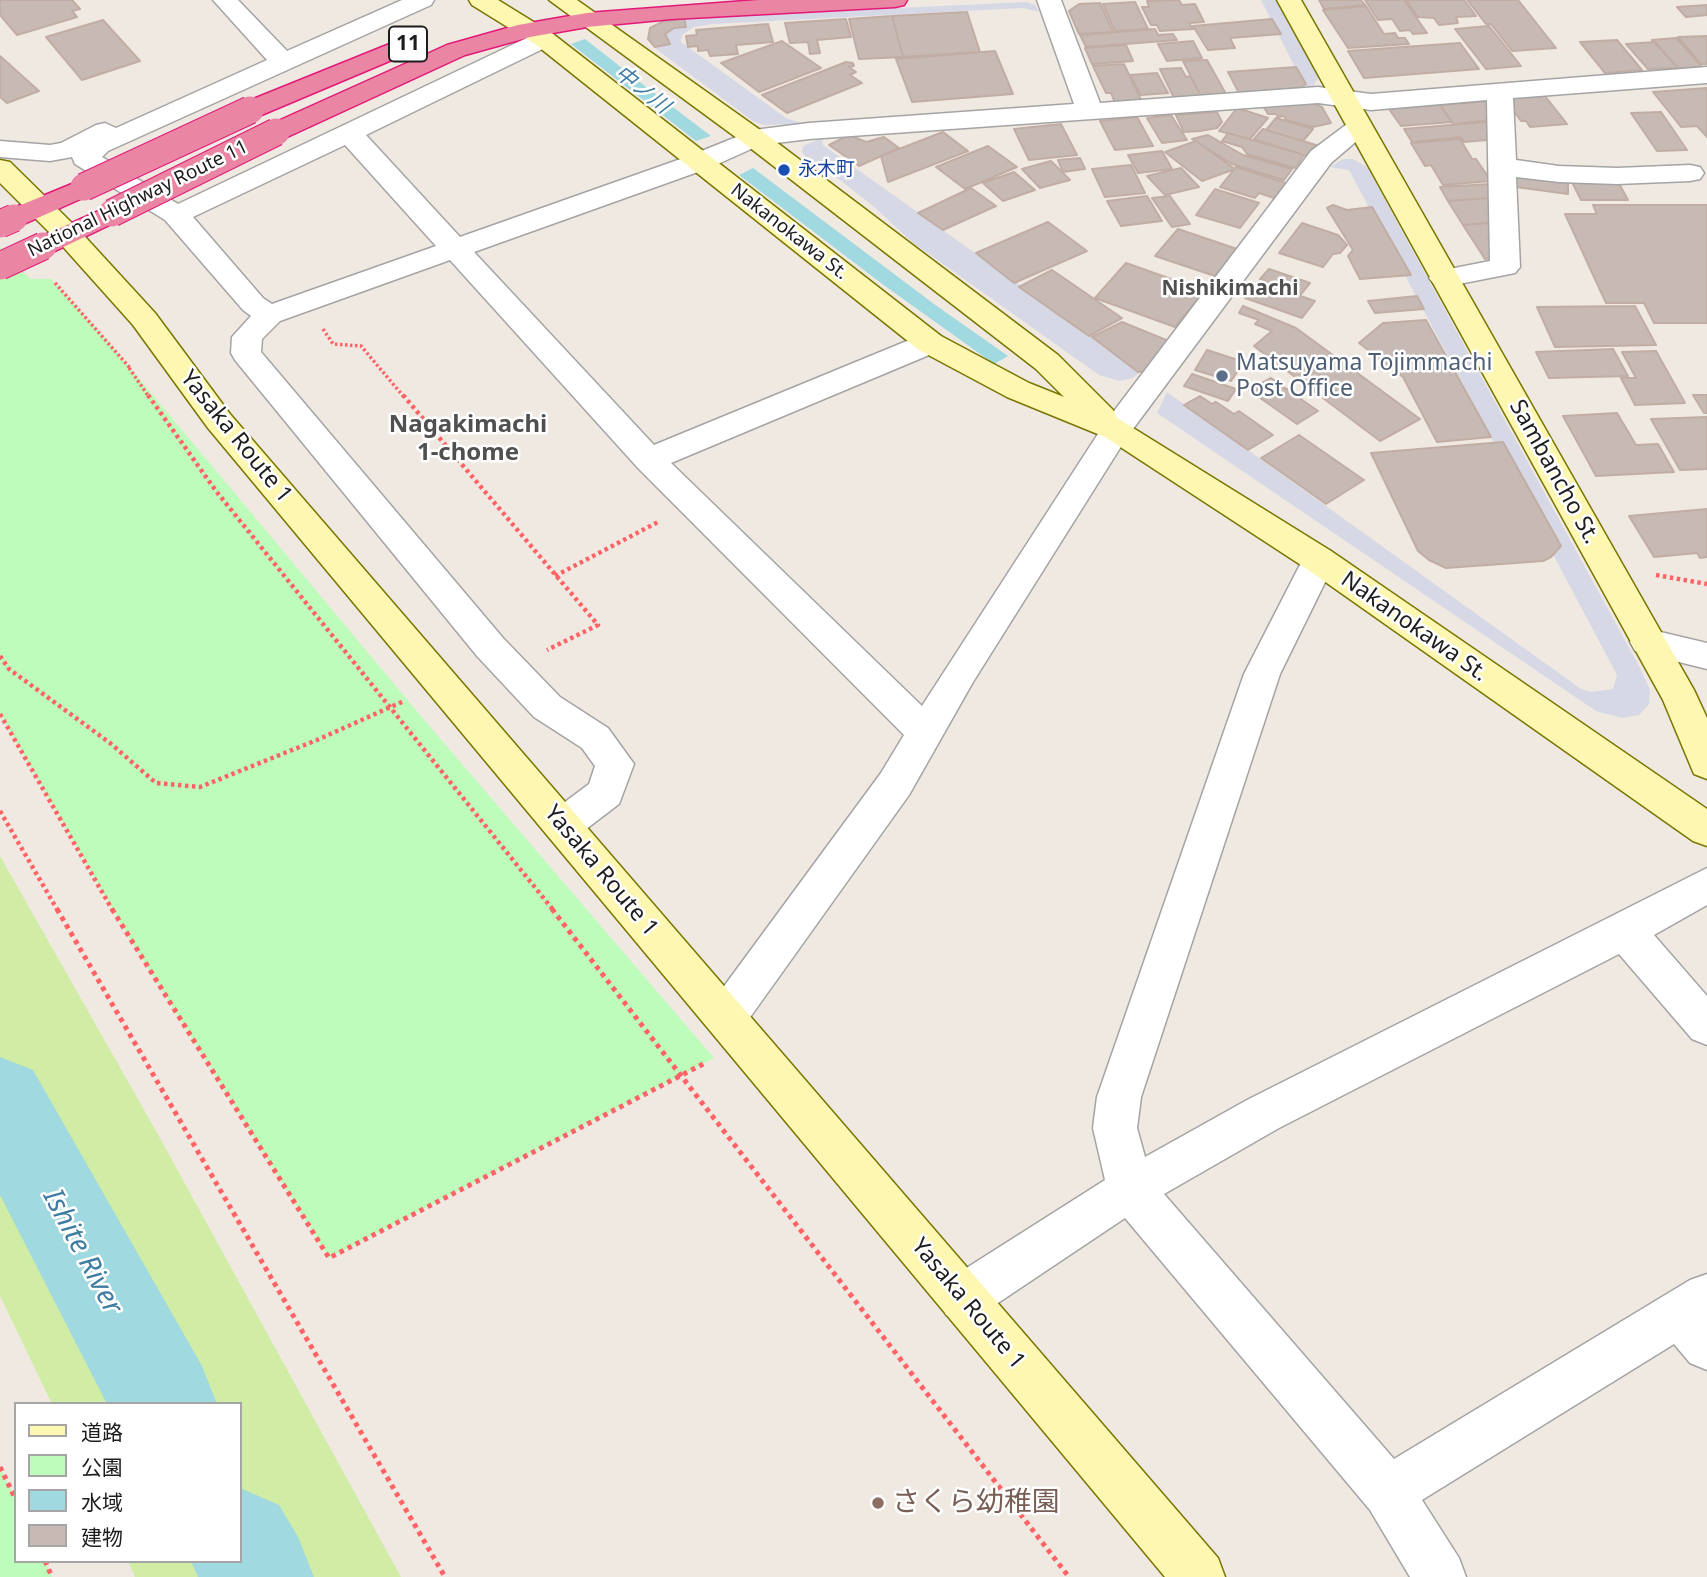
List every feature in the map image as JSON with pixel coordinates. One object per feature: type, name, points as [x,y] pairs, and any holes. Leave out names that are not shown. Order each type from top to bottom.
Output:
[{"type":"highway","name":"11","points":[[491,7],[895,0]]},
{"type":"highway","name":"11","points":[[536,35],[571,5]]},
{"type":"highway","name":"National Highway Route 11","points":[[17,216],[250,110],[491,7]]},
{"type":"highway","name":"National Highway Route 11","points":[[0,266],[276,132],[456,50],[536,35]]},
{"type":"street","points":[[225,0],[282,61]]},
{"type":"street","points":[[269,315],[253,304],[175,214],[85,158],[99,145],[422,0]]},
{"type":"street","points":[[1049,0],[1090,112]]},
{"type":"street","name":"Sambancho St.","points":[[1289,0],[1681,700],[1707,764]]},
{"type":"street","name":"Nakanokawa St.","points":[[571,5],[754,138],[1047,362],[1116,430]]},
{"type":"street","name":"Nakanokawa St.","points":[[491,7],[536,35],[930,343],[1017,390],[1116,430],[1319,560],[1707,830]]},
{"type":"street","points":[[175,214],[349,134],[536,35]]},
{"type":"street","points":[[726,1017],[895,784],[960,672],[1116,430],[1352,113],[1371,102],[1707,75]]},
{"type":"street","points":[[1444,278],[1505,267],[1500,90]]},
{"type":"street","points":[[563,825],[605,793],[615,764],[595,738],[547,707],[510,669],[246,353],[247,337],[269,315],[699,162],[754,138],[809,131],[1318,95],[1352,113]]},
{"type":"street","points":[[0,149],[50,153],[68,150],[122,123],[155,120]]},
{"type":"street","points":[[349,134],[649,460],[925,732]]},
{"type":"street","points":[[1502,167],[1559,174],[1617,176],[1690,173]]},
{"type":"street","name":"Yasaka Route 1","points":[[0,168],[17,216],[55,240],[144,319],[219,421],[1199,1577]]},
{"type":"street","points":[[649,460],[930,343]]},
{"type":"street","points":[[1319,560],[1262,674],[1119,1097],[1115,1128],[1130,1189],[1388,1492],[1440,1577]]},
{"type":"street","points":[[1648,642],[1707,656]]},
{"type":"street","points":[[963,1298],[1130,1189],[1263,1114],[1625,931],[1707,885]]},
{"type":"street","points":[[1625,931],[1707,1026]]},
{"type":"street","points":[[1388,1492],[1698,1320]]},
{"type":"path","points":[[51,279],[177,424]]},
{"type":"path","points":[[79,298],[216,491],[682,1075],[1069,1577]]},
{"type":"path","points":[[305,303],[333,344],[360,346],[598,625],[510,669]]},
{"type":"path","points":[[555,576],[693,504]]},
{"type":"path","points":[[0,656],[9,669],[110,743],[156,783],[200,788],[407,700]]},
{"type":"path","points":[[399,690],[413,707]]},
{"type":"path","points":[[0,714],[128,936],[329,1258],[714,1058]]},
{"type":"path","points":[[0,811],[445,1577]]},
{"type":"path","points":[[0,1466],[14,1496]]},
{"type":"green space","points":[[0,247],[30,279],[51,279],[106,339],[425,721],[714,1058],[329,1258],[128,936],[0,714]]},
{"type":"green space","points":[[0,856],[156,1131],[401,1577],[135,1577],[129,1563],[242,1563],[242,1402],[51,1402],[0,1296]]},
{"type":"green space","points":[[0,1467],[14,1496],[14,1563],[46,1563],[52,1577],[0,1577]]},
{"type":"shaded area","points":[[1261,0],[1277,0],[1319,77],[1313,86],[1300,89],[1303,83]]},
{"type":"shaded area","points":[[1027,2],[1035,5],[1039,12],[1023,8],[712,24],[694,27],[682,35],[681,42],[786,118],[804,124],[764,125],[753,121],[656,49],[648,35],[650,28],[662,22],[684,18]]},
{"type":"shaded area","points":[[822,138],[823,145],[1141,371],[1133,378],[1120,381],[1099,375],[912,242],[872,205],[827,170],[807,159],[802,152],[803,146]]},
{"type":"shaded area","points":[[1343,159],[1353,159],[1367,167],[1640,668],[1650,690],[1649,704],[1639,715],[1622,718],[1596,711],[1157,413],[1167,392],[1581,689],[1591,692],[1613,689],[1617,675],[1349,170],[1330,167]]},
{"type":"water","name":"中ノ川","points":[[585,39],[711,136],[696,141],[571,44]]},
{"type":"water","points":[[753,168],[1008,356],[994,364],[885,286],[739,175]]},
{"type":"building","points":[[0,0],[72,0],[80,9],[72,11],[77,17],[17,35],[0,15]]},
{"type":"building","points":[[1179,0],[1182,5],[1195,4],[1204,22],[1189,23],[1193,29],[1160,31],[1157,25],[1151,25],[1142,7],[1149,7],[1147,1]]},
{"type":"building","points":[[1319,0],[1361,0],[1365,5],[1324,9]]},
{"type":"building","points":[[1365,0],[1404,0],[1427,33],[1400,31],[1392,19],[1378,20]]},
{"type":"building","points":[[1406,0],[1464,0],[1476,16],[1456,17],[1458,23],[1439,25],[1434,18],[1418,17]]},
{"type":"building","points":[[1467,0],[1518,0],[1556,48],[1512,51],[1491,24],[1486,24]]},
{"type":"building","points":[[1135,2],[1148,29],[1115,31],[1103,4]]},
{"type":"building","points":[[1100,3],[1113,32],[1079,34],[1069,11],[1079,4]]},
{"type":"building","points":[[1707,5],[1707,15],[1686,17],[1677,7]]},
{"type":"building","points":[[1366,6],[1384,34],[1395,33],[1398,38],[1405,38],[1409,44],[1348,48],[1323,10]]},
{"type":"building","points":[[967,12],[980,52],[903,57],[892,16]]},
{"type":"building","points":[[892,16],[903,57],[859,59],[849,19]]},
{"type":"building","points":[[684,18],[686,27],[674,28],[665,34],[670,44],[655,47],[648,39],[650,28],[662,22]]},
{"type":"building","points":[[846,19],[851,37],[817,40],[820,53],[810,54],[808,42],[790,43],[785,23]]},
{"type":"building","points":[[1272,19],[1281,34],[1230,38],[1235,48],[1208,50],[1193,26]]},
{"type":"building","points":[[103,20],[140,61],[82,80],[46,37]]},
{"type":"building","points":[[768,24],[773,42],[736,45],[738,54],[710,56],[708,50],[698,51],[698,46],[688,47],[686,36],[697,35],[696,30]]},
{"type":"building","points":[[1489,26],[1521,66],[1486,69],[1455,29]]},
{"type":"building","points":[[1155,29],[1158,35],[1173,34],[1177,40],[1086,47],[1080,35]]},
{"type":"building","points":[[1707,36],[1707,64],[1701,64],[1678,37]]},
{"type":"building","points":[[1676,38],[1702,67],[1678,68],[1652,40]]},
{"type":"building","points":[[1617,40],[1642,70],[1605,73],[1580,42]]},
{"type":"building","points":[[782,41],[821,68],[759,92],[721,63]]},
{"type":"building","points":[[1193,41],[1202,58],[1167,61],[1158,44]]},
{"type":"building","points":[[1655,42],[1678,68],[1648,69],[1626,44]]},
{"type":"building","points":[[1460,43],[1479,69],[1364,78],[1348,51]]},
{"type":"building","points":[[1126,45],[1133,61],[1092,64],[1085,48]]},
{"type":"building","points":[[995,51],[1013,94],[912,102],[896,59]]},
{"type":"building","points":[[0,56],[39,91],[7,103],[0,97]]},
{"type":"building","points":[[1207,60],[1226,94],[1201,96],[1183,61]]},
{"type":"building","points":[[846,62],[853,63],[854,66],[849,67],[856,72],[850,75],[862,83],[787,113],[762,95]]},
{"type":"building","points":[[1124,64],[1141,100],[1115,103],[1111,93],[1106,93],[1093,66]]},
{"type":"building","points":[[1296,67],[1306,84],[1299,88],[1239,93],[1228,72]]},
{"type":"building","points":[[1181,68],[1186,77],[1190,76],[1201,96],[1174,98],[1160,69]]},
{"type":"building","points":[[1157,73],[1168,93],[1141,95],[1130,75]]},
{"type":"building","points":[[1707,88],[1707,137],[1697,126],[1681,127],[1653,92]]},
{"type":"building","points":[[1545,96],[1567,124],[1530,127],[1526,121],[1521,121],[1510,106],[1515,105],[1510,98]]},
{"type":"building","points":[[1308,101],[1322,107],[1331,123],[1313,127],[1286,120],[1284,116],[1268,114],[1263,106]]},
{"type":"building","points":[[1490,101],[1492,120],[1453,124],[1440,105]]},
{"type":"building","points":[[1440,105],[1452,122],[1401,126],[1389,109]]},
{"type":"building","points":[[1237,108],[1268,118],[1250,139],[1219,131]]},
{"type":"building","points":[[1217,112],[1222,122],[1217,128],[1200,131],[1184,132],[1176,115]]},
{"type":"building","points":[[1661,112],[1687,150],[1657,151],[1631,113]]},
{"type":"building","points":[[1171,115],[1187,140],[1162,143],[1147,118]]},
{"type":"building","points":[[1137,117],[1153,146],[1115,150],[1100,121]]},
{"type":"building","points":[[1276,118],[1313,129],[1303,141],[1266,130]]},
{"type":"building","points":[[1486,122],[1499,139],[1464,142],[1461,137],[1412,142],[1404,129]]},
{"type":"building","points":[[1061,124],[1077,155],[1029,160],[1014,129]]},
{"type":"building","points":[[1263,129],[1316,145],[1307,156],[1254,139]]},
{"type":"building","points":[[943,132],[968,151],[888,182],[881,156]]},
{"type":"building","points":[[1228,133],[1304,155],[1295,168],[1247,154],[1242,147],[1222,141]]},
{"type":"building","points":[[849,135],[866,142],[884,137],[899,148],[859,166],[829,145]]},
{"type":"building","points":[[1208,135],[1243,155],[1292,169],[1284,180],[1232,164],[1192,139]]},
{"type":"building","points":[[1460,139],[1472,159],[1476,159],[1491,181],[1443,185],[1431,165],[1425,166],[1411,143]]},
{"type":"building","points":[[1196,141],[1235,169],[1202,181],[1165,152]]},
{"type":"building","points":[[988,146],[1017,167],[965,189],[936,167]]},
{"type":"building","points":[[1162,151],[1172,169],[1138,173],[1128,155]]},
{"type":"building","points":[[1080,158],[1085,169],[1063,172],[1058,160]]},
{"type":"building","points":[[1051,161],[1070,180],[1040,188],[1022,169]]},
{"type":"building","points":[[1131,165],[1145,193],[1105,197],[1092,169]]},
{"type":"building","points":[[1236,167],[1289,184],[1277,199],[1259,193],[1255,198],[1220,187]]},
{"type":"building","points":[[1181,168],[1199,187],[1165,195],[1147,176]]},
{"type":"building","points":[[1516,171],[1568,178],[1568,194],[1516,187]]},
{"type":"building","points":[[1014,172],[1035,190],[1003,201],[983,183]]},
{"type":"building","points":[[1570,178],[1616,178],[1628,200],[1581,200]]},
{"type":"building","points":[[1490,184],[1499,197],[1448,201],[1440,187]]},
{"type":"building","points":[[971,188],[996,206],[943,230],[918,213]]},
{"type":"building","points":[[1215,189],[1259,203],[1240,228],[1196,215]]},
{"type":"building","points":[[1147,196],[1162,221],[1121,226],[1107,201]]},
{"type":"building","points":[[1170,196],[1190,224],[1172,227],[1152,198]]},
{"type":"building","points":[[1490,198],[1497,207],[1488,208],[1497,222],[1463,225],[1448,201]]},
{"type":"building","points":[[1333,205],[1347,210],[1372,207],[1411,275],[1360,279],[1348,256],[1353,250],[1327,208]]},
{"type":"building","points":[[1593,205],[1707,205],[1707,323],[1654,323],[1644,303],[1606,303],[1565,214],[1597,214]]},
{"type":"building","points":[[1048,222],[1087,251],[1014,283],[976,253]]},
{"type":"building","points":[[1302,223],[1338,235],[1347,245],[1340,253],[1333,254],[1323,267],[1279,253]]},
{"type":"building","points":[[1488,223],[1499,238],[1488,239],[1500,257],[1485,259],[1463,225]]},
{"type":"building","points":[[1178,229],[1237,249],[1215,276],[1155,256]]},
{"type":"building","points":[[1126,263],[1205,291],[1175,327],[1095,298]]},
{"type":"building","points":[[1269,269],[1310,283],[1301,294],[1260,279]]},
{"type":"building","points":[[1052,270],[1122,318],[1089,336],[1019,287]]},
{"type":"building","points":[[1259,282],[1315,301],[1302,318],[1245,298]]},
{"type":"building","points":[[1417,296],[1424,309],[1375,313],[1368,301]]},
{"type":"building","points":[[1243,306],[1296,328],[1420,419],[1380,441],[1254,346],[1272,331],[1255,324],[1259,320],[1239,313]]},
{"type":"building","points":[[1635,306],[1656,345],[1555,347],[1537,307]]},
{"type":"building","points":[[1426,320],[1491,437],[1437,442],[1403,377],[1359,343],[1383,323]]},
{"type":"building","points":[[1122,322],[1171,342],[1147,371],[1138,372],[1092,337]]},
{"type":"building","points":[[1613,349],[1628,376],[1549,378],[1536,352]]},
{"type":"building","points":[[1207,350],[1244,362],[1231,381],[1195,370]]},
{"type":"building","points":[[1656,351],[1685,403],[1635,405],[1621,378],[1636,378],[1622,352]]},
{"type":"building","points":[[1192,374],[1236,389],[1228,401],[1184,386]]},
{"type":"building","points":[[1271,378],[1318,411],[1297,424],[1249,390]]},
{"type":"building","points":[[1693,395],[1707,395],[1707,413],[1704,413]]},
{"type":"building","points":[[1200,396],[1212,404],[1216,402],[1234,414],[1239,411],[1273,435],[1248,450],[1184,405]]},
{"type":"building","points":[[1617,413],[1636,445],[1658,444],[1674,472],[1596,476],[1563,416]]},
{"type":"building","points":[[1707,417],[1707,469],[1680,470],[1651,419]]},
{"type":"building","points":[[1299,435],[1364,480],[1326,504],[1261,458]]},
{"type":"building","points":[[1503,442],[1561,546],[1543,561],[1446,568],[1429,560],[1418,551],[1371,453]]},
{"type":"building","points":[[1707,509],[1707,557],[1700,558],[1697,553],[1654,557],[1629,516]]},
{"type":"waterway","name":"Ishite River","points":[[0,1100],[163,1402]]},
{"type":"waterway","name":"Ishite River","points":[[242,1548],[258,1577]]},
{"type":"place","name":"永木町","points":[[784,170]]},
{"type":"place","name":"Matsuyama Tojimmachi Post Office","points":[[1222,376]]},
{"type":"place","name":"さくら幼稚園","points":[[878,1503]]},
{"type":"district","name":"Nishikimachi","points":[[1230,289]]},
{"type":"district","name":"Nagakimachi 1-chome","points":[[468,439]]}]
